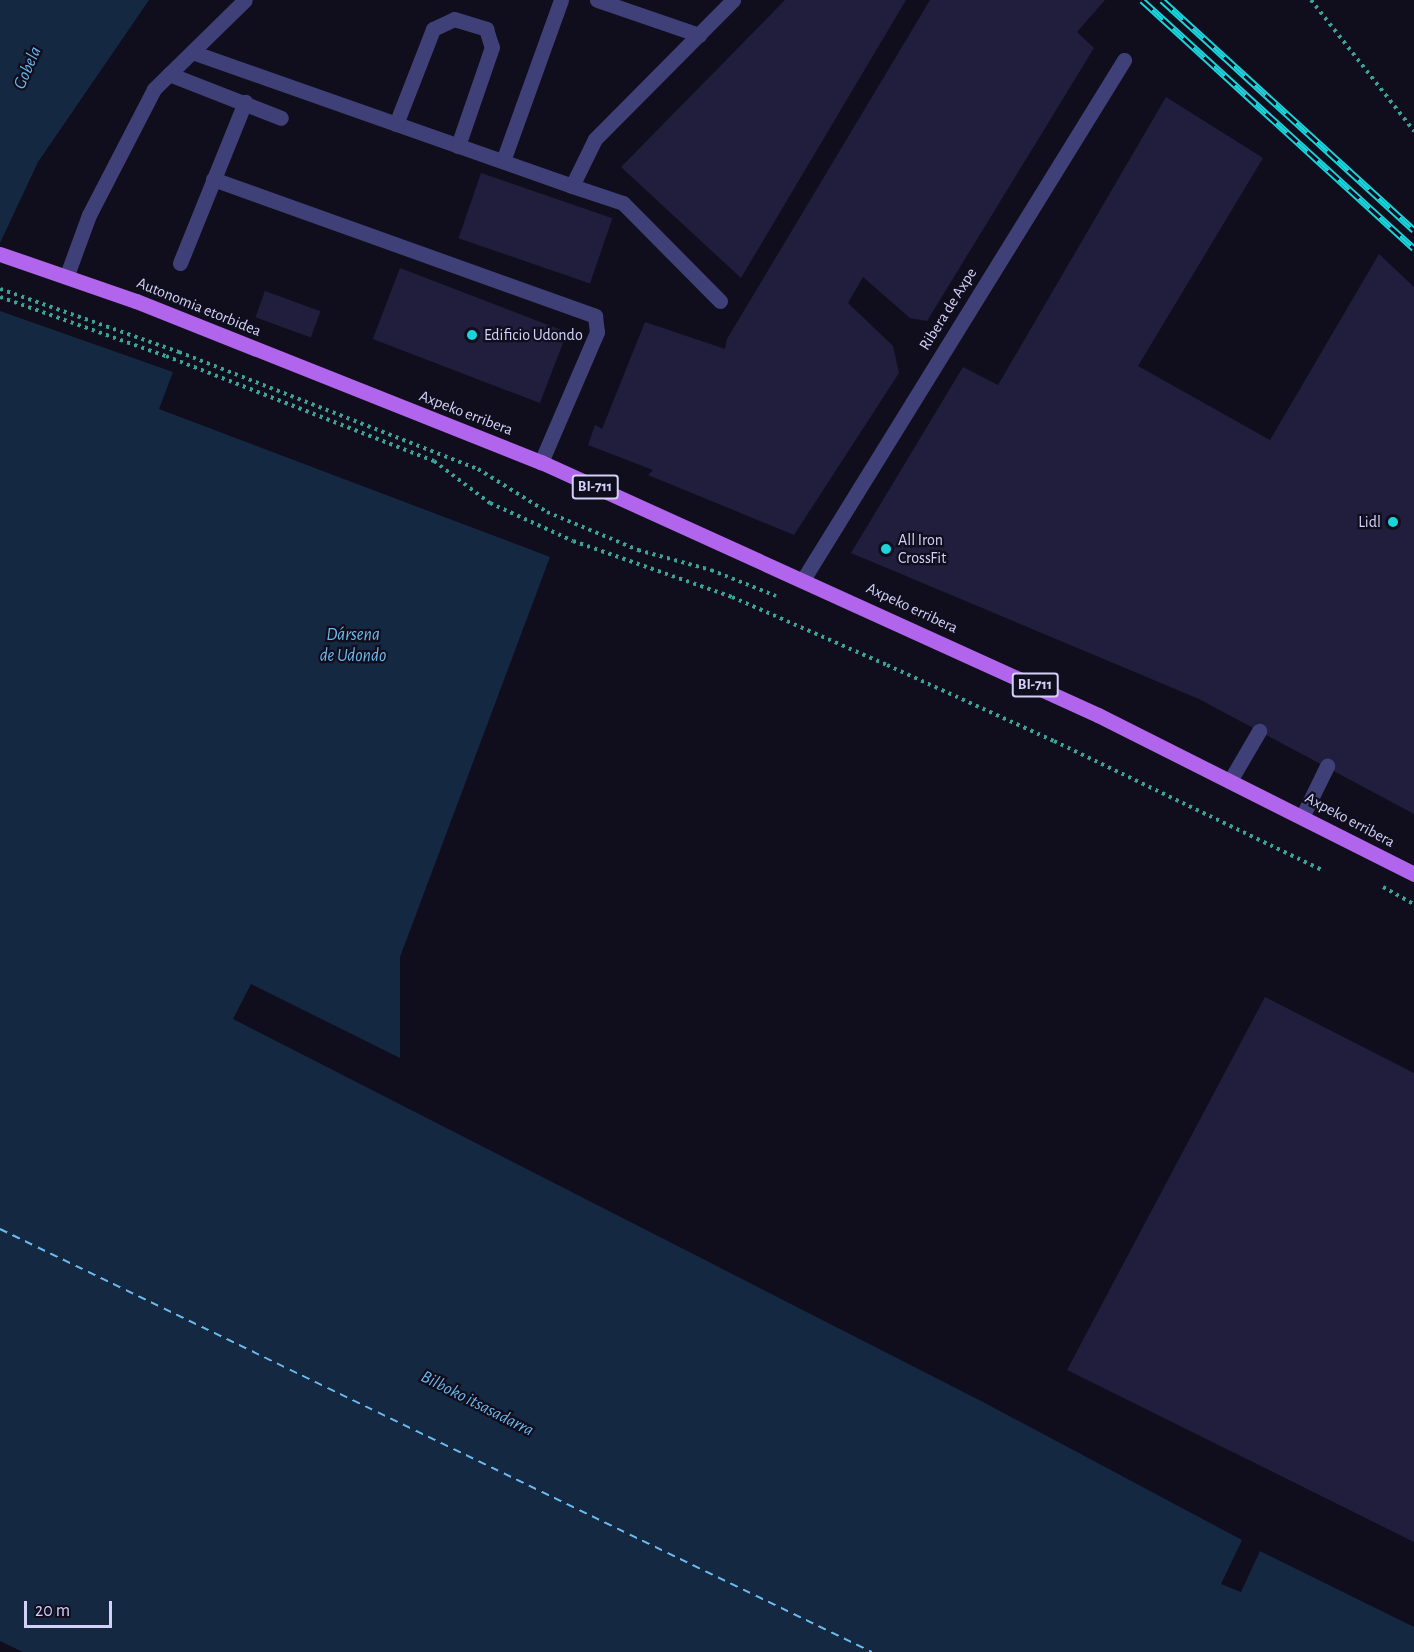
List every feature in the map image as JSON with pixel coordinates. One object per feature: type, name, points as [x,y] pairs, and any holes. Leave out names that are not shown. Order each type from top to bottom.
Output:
[{"type":"main road","name":"Autonomia etorbidea","points":[[7,256],[68,275],[383,401]]},
{"type":"main road","name":"Axpeko erribera","points":[[383,401],[541,462],[637,508],[804,578],[1231,779],[1414,874]]},
{"type":"street","points":[[503,161],[561,0]]},
{"type":"street","points":[[597,0],[699,35]]},
{"type":"street","points":[[572,186],[595,139],[733,0]]},
{"type":"street","points":[[68,275],[89,215],[153,89],[192,52],[238,2]]},
{"type":"street","points":[[396,124],[433,29],[454,19],[486,29],[492,46],[458,146]]},
{"type":"street","points":[[192,52],[623,203],[720,301]]},
{"type":"street","name":"Ribera de Axpe","points":[[804,578],[1124,60]]},
{"type":"street","points":[[169,74],[281,118]]},
{"type":"street","points":[[180,262],[245,102]]},
{"type":"street","points":[[213,179],[595,316],[597,332],[541,462]]},
{"type":"street","points":[[1231,779],[1259,731]]},
{"type":"street","points":[[1303,815],[1327,766]]},
{"type":"path","points":[[1311,0],[1414,131]]},
{"type":"path","points":[[0,290],[179,352],[478,469],[557,516],[638,550],[711,570],[788,601]]},
{"type":"path","points":[[0,297],[177,360],[434,461],[490,503],[573,541],[732,597],[1054,741],[1324,871]]},
{"type":"path","points":[[1376,882],[1414,904]]},
{"type":"water","name":"Gobela","points":[[0,0],[149,0],[38,162],[0,243]]},
{"type":"water","points":[[0,311],[173,372],[159,409],[550,557],[400,957],[400,1058],[251,984],[233,1019],[983,1402],[1242,1540],[1221,1584],[1241,1592],[1260,1551],[1414,1627],[1414,1652],[23,1652],[0,1641]]},
{"type":"building","points":[[785,0],[906,0],[741,278],[621,167]]},
{"type":"building","points":[[930,0],[1105,0],[1077,32],[1094,48],[927,321],[910,318],[863,277],[848,303],[893,346],[899,373],[794,535],[648,475],[653,470],[588,445],[595,425],[602,429],[645,322],[725,349],[727,339]]},
{"type":"building","points":[[1166,97],[1263,158],[1138,366],[1270,440],[1379,254],[1414,287],[1414,814],[1199,699],[851,553],[963,367],[998,385]]},
{"type":"building","points":[[481,173],[612,218],[590,283],[459,238]]},
{"type":"building","name":"Edificio Udondo","points":[[400,268],[567,332],[540,403],[373,339]]},
{"type":"building","points":[[265,291],[320,311],[311,337],[255,317]]},
{"type":"building","points":[[1265,997],[1414,1073],[1414,1542],[1067,1370]]},
{"type":"ferry route","points":[[0,1229],[872,1652]]},
{"type":"railway","points":[[1142,0],[1414,248]]},
{"type":"railway","points":[[1162,0],[1414,230]]},
{"type":"place","name":"Edificio Udondo","points":[[472,335]]},
{"type":"place","name":"Lidl","points":[[1393,522]]},
{"type":"place","name":"All Iron CrossFit","points":[[886,549]]},
{"type":"water label","name":"Dársena de Udondo","points":[[353,646]]},
{"type":"water label","name":"Bilboko itsasadarra","points":[[477,1404]]}]
